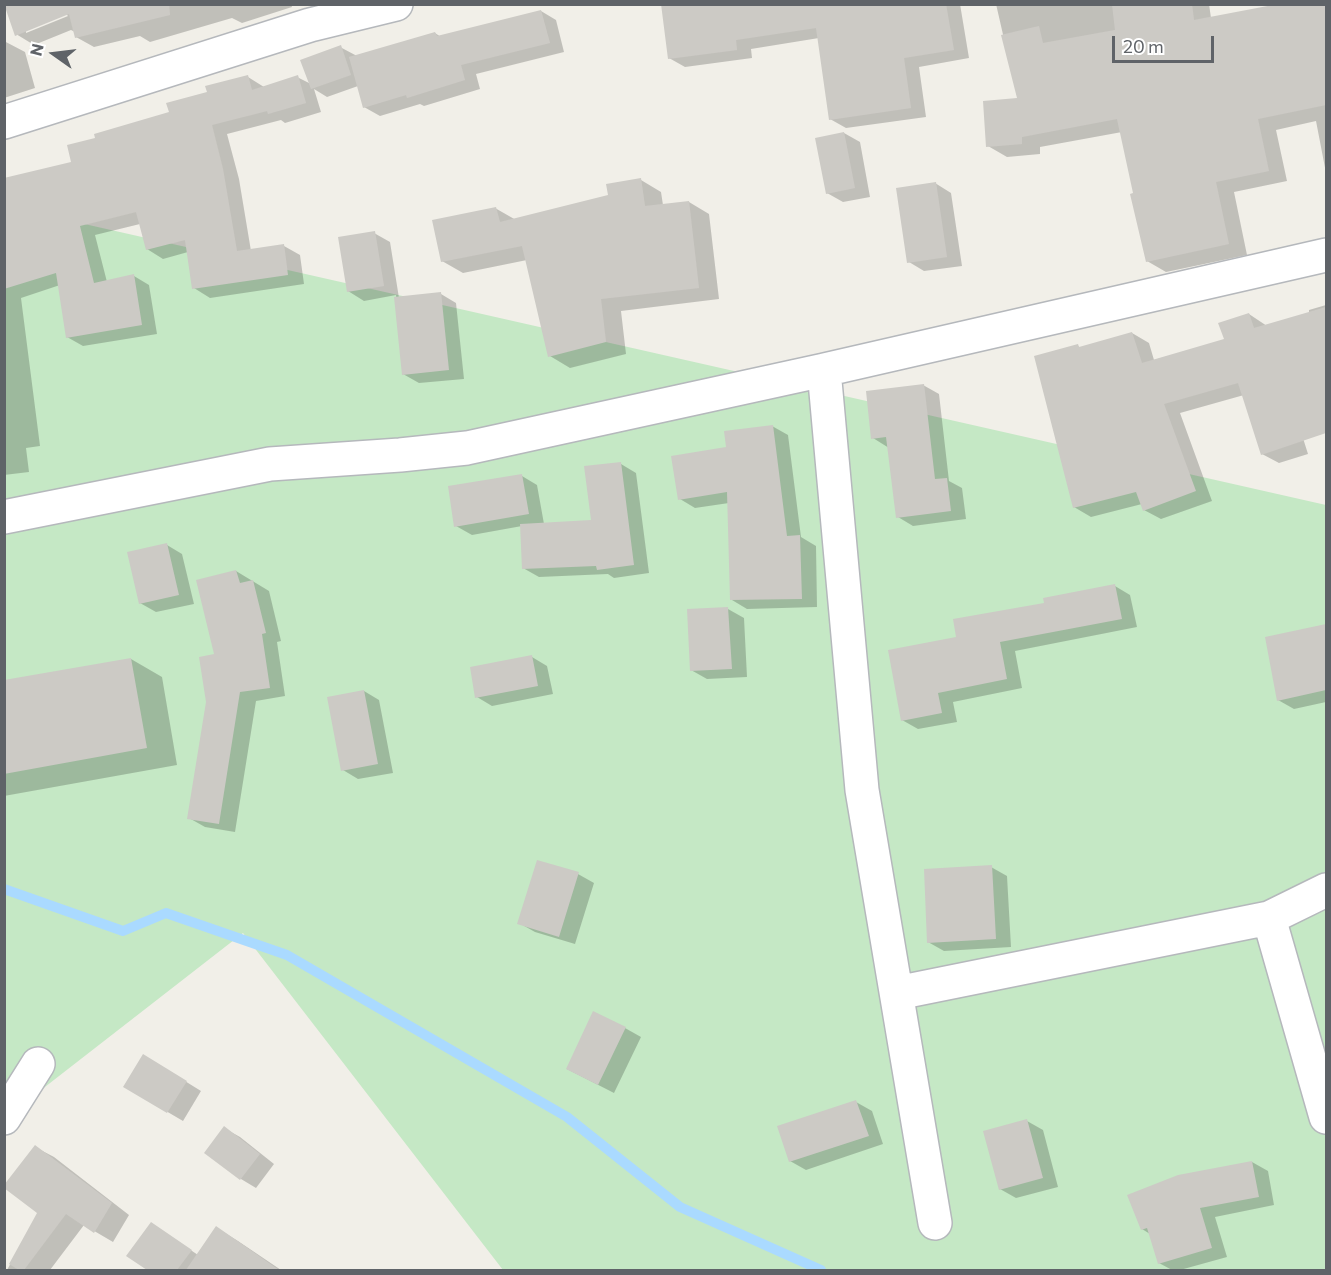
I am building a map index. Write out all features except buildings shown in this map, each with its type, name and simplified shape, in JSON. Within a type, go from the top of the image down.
[{"type":"street","points":[[4,122],[310,25],[396,4]]},
{"type":"street","points":[[4,517],[270,464],[467,448],[824,370],[1326,255]]},
{"type":"street","points":[[824,370],[862,790],[935,1223]]},
{"type":"street","points":[[897,993],[1269,918],[1326,890]]},
{"type":"street","points":[[1269,918],[1326,1117]]},
{"type":"street","points":[[4,1118],[38,1064]]},
{"type":"green space","points":[[5,206],[1326,505],[1326,1270],[503,1270],[243,933],[5,1118]]},
{"type":"waterway","points":[[4,889],[123,931],[166,913],[287,955],[567,1117],[680,1207],[821,1270]]}]
